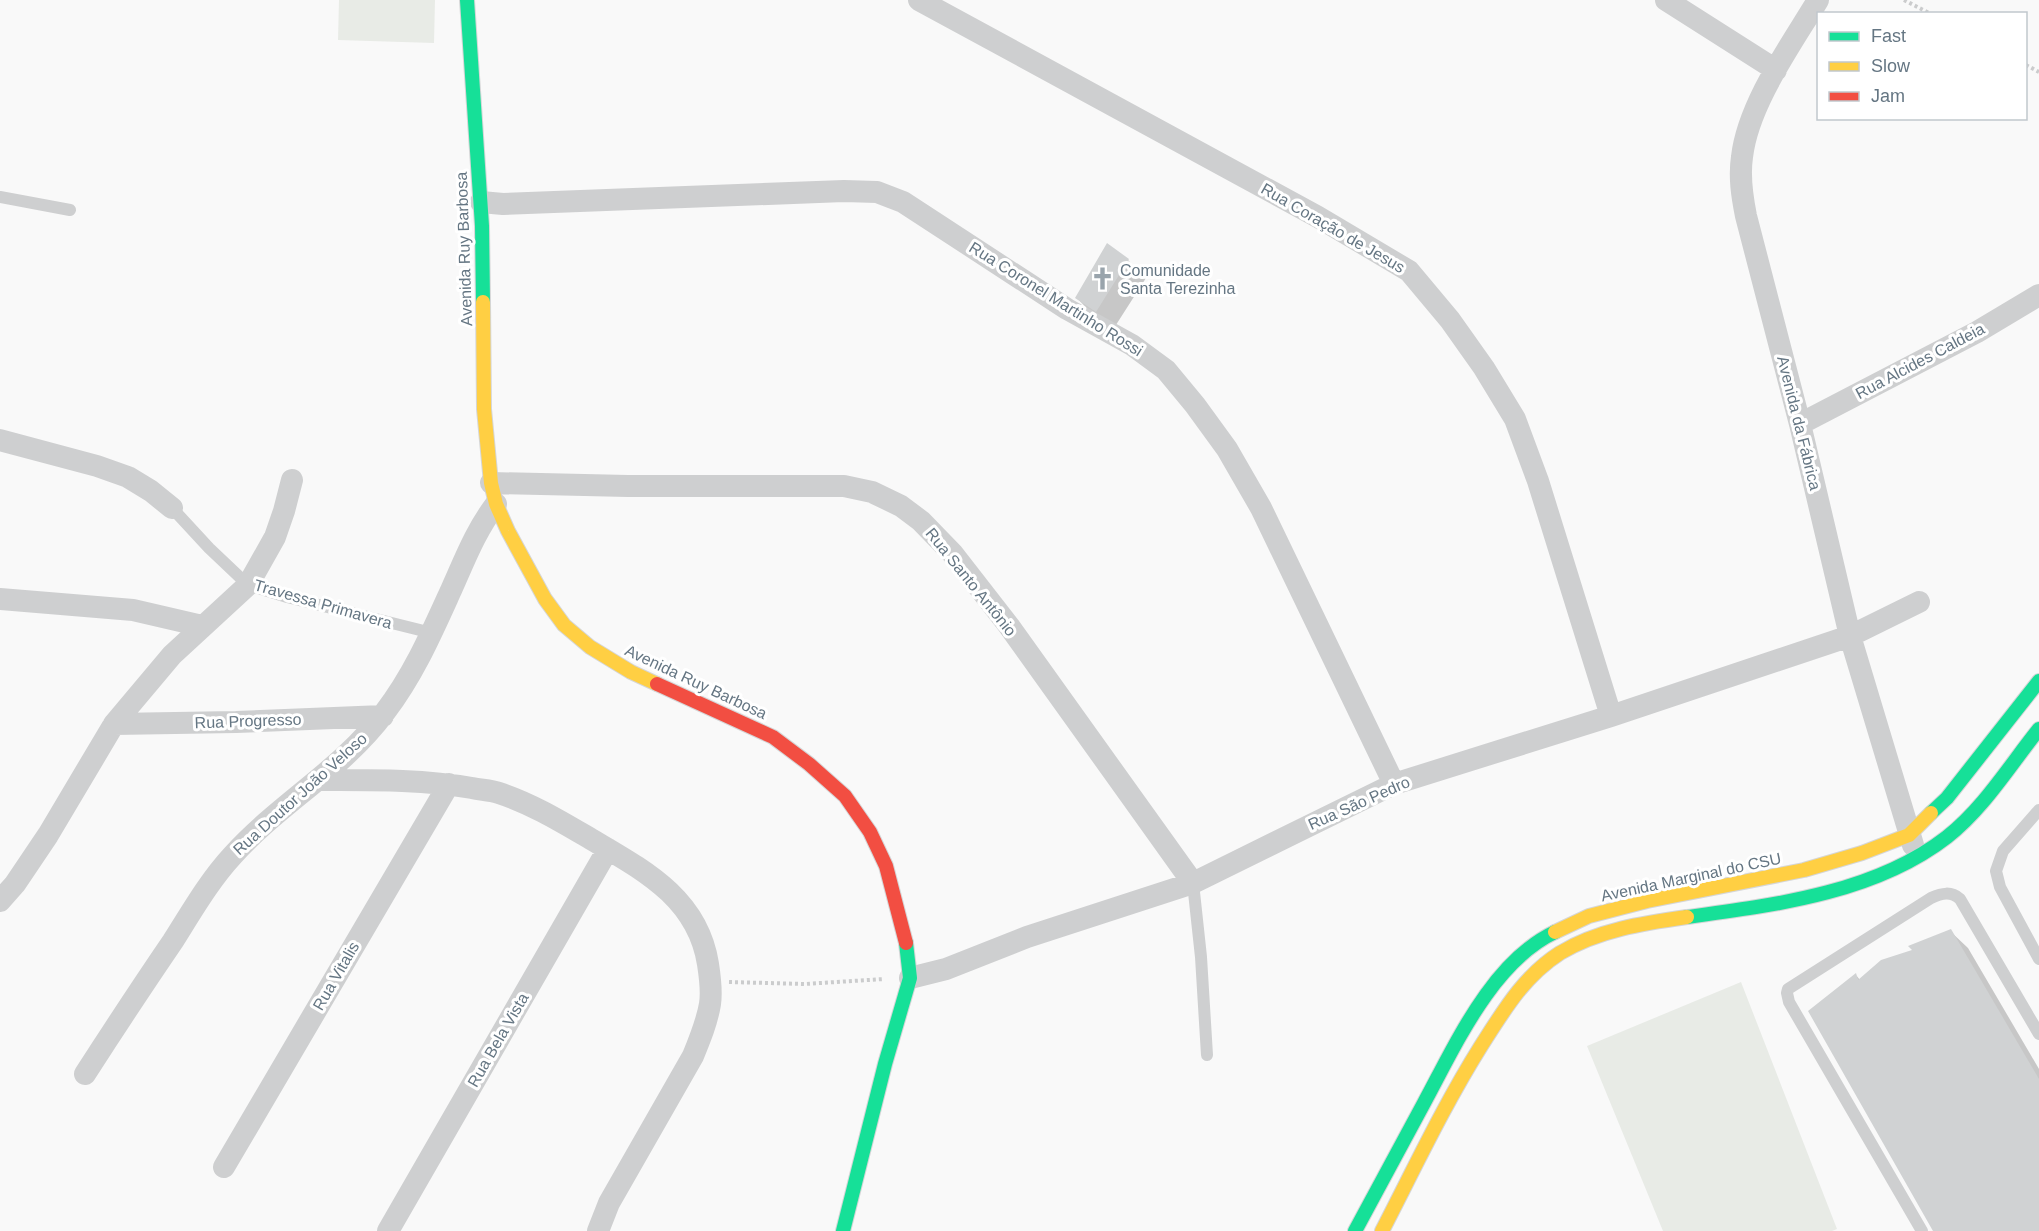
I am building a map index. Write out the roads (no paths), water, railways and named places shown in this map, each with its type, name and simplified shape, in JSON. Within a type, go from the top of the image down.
[{"type":"main road","name":"Avenida Ruy Barbosa","points":[[467,0],[481,202],[484,409],[494,494],[545,599],[564,625],[590,647],[631,672],[773,737],[809,764],[845,796],[870,832],[886,866],[906,941],[910,978],[885,1064],[843,1231]]},
{"type":"main road","points":[[1382,1231],[1461,1077],[1512,997],[1542,965],[1578,943],[1631,926],[1734,911],[1804,896],[1874,876],[1913,846],[1947,798],[2039,681]]},
{"type":"main road","points":[[1913,846],[1948,836],[1971,814],[2039,729]]},
{"type":"main road","name":"Avenida Marginal do CSU","points":[[1355,1231],[1466,1026],[1494,986],[1522,953],[1541,939],[1589,916],[1647,900],[1804,870],[1862,853],[1913,846]]},
{"type":"street","name":"Rua Coração de Jesus","points":[[919,0],[1318,217],[1408,271],[1464,339],[1515,419],[1538,482],[1611,716]]},
{"type":"street","points":[[1666,0],[1776,70]]},
{"type":"street","name":"Avenida da Fábrica","points":[[1818,0],[1776,70],[1747,132],[1742,157],[1741,186],[1746,216],[1800,424],[1850,636],[1913,846]]},
{"type":"street","name":"Rua Coronel Martinho Rossi","points":[[481,202],[503,204],[844,191],[877,192],[903,202],[1067,309],[1132,345],[1166,370],[1227,449],[1261,507],[1394,784]]},
{"type":"street","name":"Rua Alcides Caldeia","points":[[1800,424],[1977,332],[2039,295]]},
{"type":"street","points":[[0,440],[97,466],[128,477],[151,491],[172,508]]},
{"type":"street","points":[[0,902],[48,835],[114,724],[159,669],[248,585],[275,537],[292,480]]},
{"type":"street","name":"Rua Santo Antônio","points":[[494,494],[672,486],[844,486],[872,492],[901,506],[921,521],[953,554],[1009,626],[1193,883]]},
{"type":"street","name":"Rua Doutor João Veloso","points":[[85,1074],[202,894],[232,855],[282,808],[342,761],[383,716],[405,686],[432,633],[494,494]]},
{"type":"street","points":[[0,599],[133,610],[202,626]]},
{"type":"street","name":"Rua São Pedro","points":[[910,978],[946,969],[1027,938],[1193,883],[1394,784],[1611,716],[1850,636],[1919,602]]},
{"type":"street","name":"Rua Progresso","points":[[114,724],[383,716]]},
{"type":"street","points":[[318,780],[449,784],[498,793],[559,820],[639,868],[662,884],[678,900],[692,921],[705,947],[711,982],[710,1004],[703,1031],[693,1056],[609,1203],[598,1231]]},
{"type":"street","name":"Rua Vitalis","points":[[224,1167],[449,784]]},
{"type":"street","name":"Rua Bela Vista","points":[[388,1231],[608,849]]},
{"type":"lane","points":[[0,197],[69,210]]},
{"type":"lane","name":"Travessa Primavera","points":[[172,508],[248,585],[432,633]]},
{"type":"lane","points":[[2039,810],[2003,851],[1996,871],[2000,887],[2039,959]]},
{"type":"lane","points":[[1193,883],[1201,957],[1206,1055]]},
{"type":"lane","points":[[1922,1231],[1789,1002],[1788,988],[1931,898],[1947,893],[1960,899],[2039,1035]]},
{"type":"place","name":"Comunidade Santa Terezinha","points":[[1102,279]]}]
